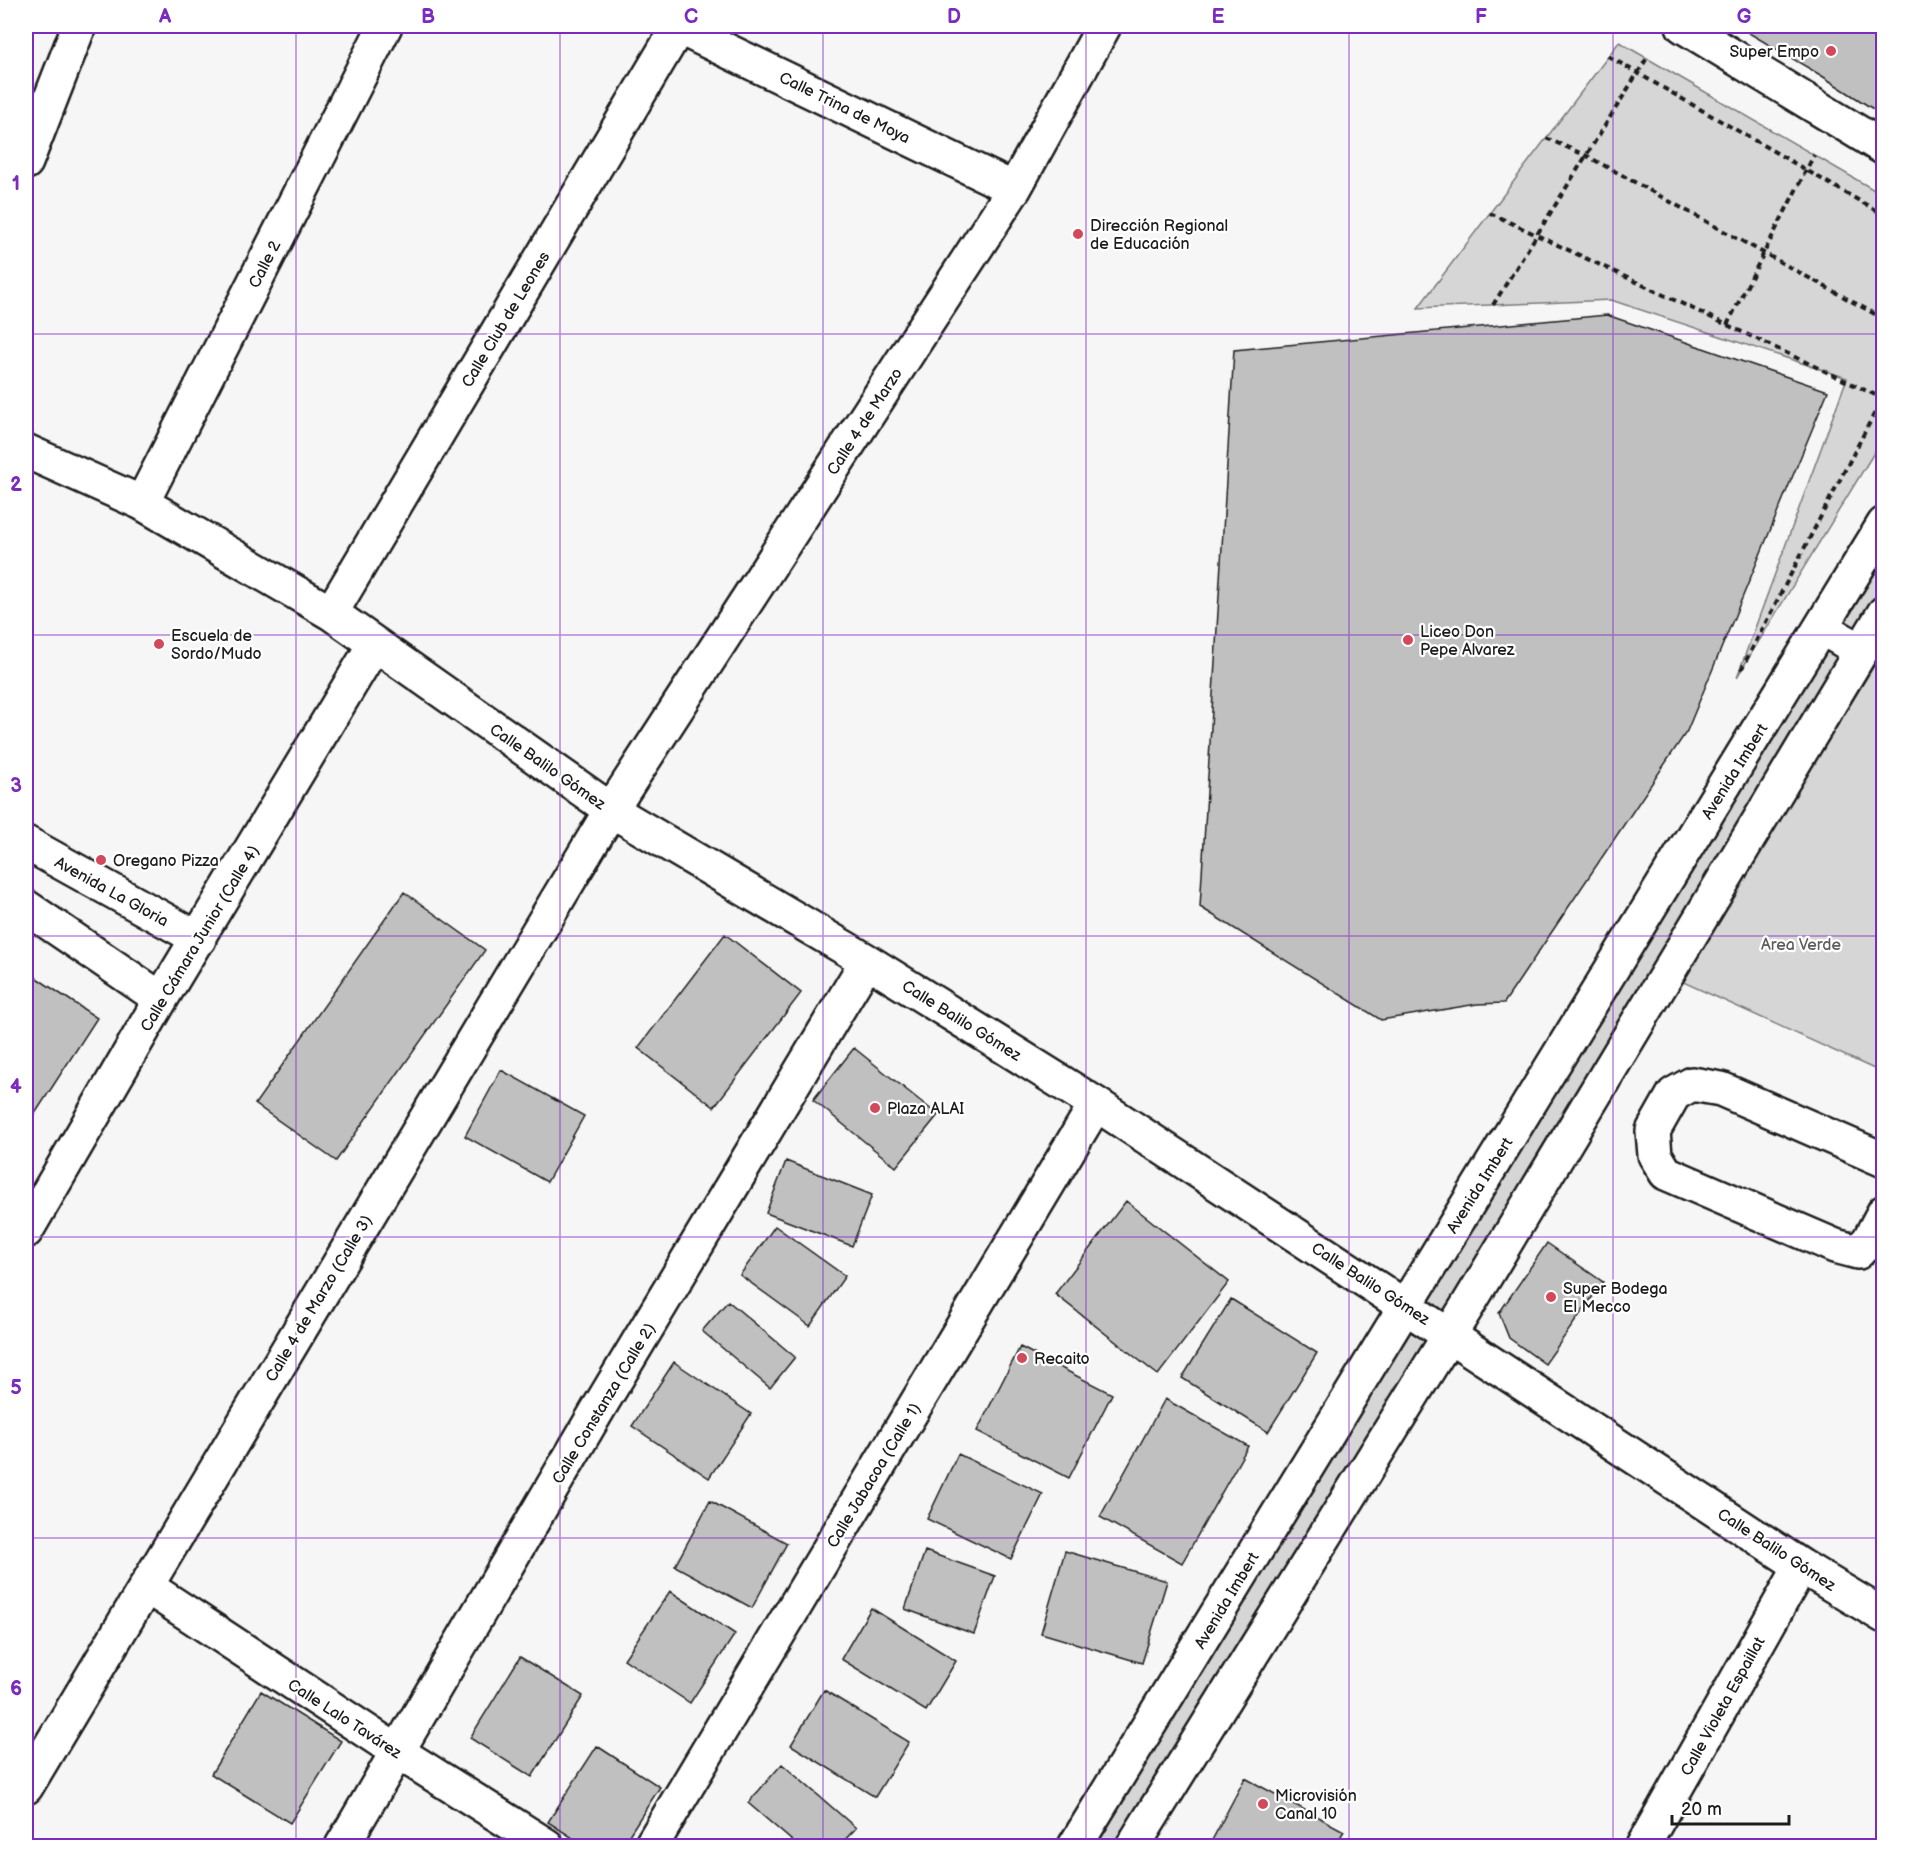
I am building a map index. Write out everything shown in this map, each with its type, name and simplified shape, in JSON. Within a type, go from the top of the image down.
[{"type":"street","points":[[26,162],[79,26]]},
{"type":"street","name":"Calle 2","points":[[142,503],[385,26]]},
{"type":"street","name":"Calle Trina de Moya","points":[[677,26],[1014,189]]},
{"type":"street","name":"Calle Club de Leones","points":[[331,613],[677,26]]},
{"type":"street","name":"Calle 4 de Marzo","points":[[611,810],[1014,189],[1104,26]]},
{"type":"street","points":[[1683,26],[1884,148]]},
{"type":"street","name":"Calle Balilo Gómez","points":[[26,451],[142,503],[331,613],[611,810],[867,961],[1096,1104],[1801,1566],[1884,1616]]},
{"type":"street","name":"Avenida Imbert","points":[[1075,1846],[1884,524]]},
{"type":"street","points":[[1133,1846],[1450,1335],[1884,613]]},
{"type":"street","points":[[1822,628],[1861,651]]},
{"type":"street","name":"Calle Cámara Junior (Calle 4)","points":[[26,1231],[161,999],[374,645]]},
{"type":"street","name":"Calle 4 de Marzo (Calle 3)","points":[[26,1787],[611,810]]},
{"type":"street","name":"Avenida La Gloria","points":[[26,843],[199,939]]},
{"type":"street","points":[[26,907],[161,999]]},
{"type":"street","name":"Calle Constanza (Calle 2)","points":[[342,1846],[600,1406],[867,961]]},
{"type":"street","points":[[1884,1160],[1721,1089],[1692,1084],[1674,1094],[1653,1131],[1655,1155],[1666,1173],[1834,1246],[1858,1252],[1869,1240],[1884,1212]]},
{"type":"street","name":"Calle Jabacoa (Calle 1)","points":[[651,1846],[1096,1104]]},
{"type":"street","name":"Calle Violeta Espaillat","points":[[1643,1846],[1801,1566]]},
{"type":"street","name":"Calle Lalo Tavárez","points":[[146,1586],[398,1752],[547,1846]]},
{"type":"path","points":[[1608,56],[1884,215]]},
{"type":"path","points":[[1493,305],[1647,58]]},
{"type":"path","points":[[1546,138],[1587,156],[1884,319]]},
{"type":"path","points":[[1727,325],[1814,155]]},
{"type":"path","points":[[1490,213],[1883,398],[1741,670]]},
{"type":"green space","points":[[1619,42],[1883,195],[1883,438],[1737,677],[1847,378],[1611,300],[1418,308]]},
{"type":"green space","points":[[1883,548],[1883,590],[1857,633],[1839,623]]},
{"type":"green space","points":[[1820,641],[1848,656],[1448,1314],[1425,1296]]},
{"type":"green space","name":"Area Verde","points":[[1883,651],[1883,1073],[1681,981]]},
{"type":"green space","points":[[1401,1327],[1428,1342],[1119,1846],[1084,1846]]},
{"type":"building","name":"Super Empo","points":[[1737,26],[1884,26],[1884,116],[1822,76]]},
{"type":"building","points":[[1607,315],[1828,391],[1687,731],[1504,1003],[1477,1004],[1381,1020],[1200,907],[1234,350]]},
{"type":"building","points":[[404,892],[485,950],[336,1161],[255,1104]]},
{"type":"building","points":[[725,934],[801,993],[714,1107],[638,1048]]},
{"type":"building","points":[[26,971],[97,1018],[27,1126],[26,1124]]},
{"type":"building","name":"Plaza ALAI","points":[[854,1048],[938,1115],[896,1167],[813,1100]]},
{"type":"building","points":[[501,1070],[584,1116],[547,1182],[465,1136]]},
{"type":"building","points":[[786,1161],[872,1195],[852,1246],[766,1213]]},
{"type":"building","points":[[1126,1201],[1229,1282],[1158,1375],[1055,1294]]},
{"type":"building","points":[[775,1226],[845,1276],[810,1326],[740,1275]]},
{"type":"building","name":"Super Bodega El Mecco","points":[[1547,1243],[1603,1282],[1545,1364],[1509,1338],[1499,1313]]},
{"type":"building","points":[[1231,1299],[1317,1353],[1268,1432],[1182,1378]]},
{"type":"building","points":[[728,1301],[795,1357],[770,1388],[702,1331]]},
{"type":"building","points":[[1020,1347],[1112,1394],[1069,1478],[977,1431]]},
{"type":"building","points":[[674,1362],[751,1414],[709,1478],[632,1426]]},
{"type":"building","points":[[1165,1399],[1248,1446],[1182,1563],[1100,1517]]},
{"type":"building","points":[[958,1454],[1043,1494],[1011,1559],[927,1519]]},
{"type":"building","points":[[710,1501],[787,1543],[752,1608],[675,1566]]},
{"type":"building","points":[[925,1551],[995,1576],[974,1634],[905,1609]]},
{"type":"building","points":[[1065,1551],[1167,1581],[1142,1663],[1041,1633]]},
{"type":"building","points":[[670,1591],[735,1634],[690,1703],[624,1659]]},
{"type":"building","points":[[871,1608],[956,1661],[926,1711],[841,1659]]},
{"type":"building","points":[[520,1657],[583,1696],[532,1777],[470,1738]]},
{"type":"building","points":[[824,1690],[909,1742],[875,1797],[791,1745]]},
{"type":"building","points":[[261,1691],[341,1741],[290,1823],[211,1774]]},
{"type":"building","points":[[597,1746],[660,1787],[622,1846],[585,1846],[548,1822]]},
{"type":"building","points":[[782,1764],[856,1828],[839,1846],[798,1846],[748,1803]]},
{"type":"building","name":"Microvisión Canal 10","points":[[1245,1778],[1344,1831],[1335,1846],[1209,1846]]},
{"type":"building","points":[[475,1841],[484,1846],[471,1846]]},
{"type":"place","name":"Super Empo","points":[[1831,51]]},
{"type":"place","name":"Dirección Regional de Educación","points":[[1078,234]]},
{"type":"place","name":"Liceo Don Pepe Alvarez","points":[[1408,640]]},
{"type":"place","name":"Escuela de Sordo/Mudo","points":[[159,644]]},
{"type":"place","name":"Oregano Pizza","points":[[101,860]]},
{"type":"place","name":"Plaza ALAI","points":[[875,1108]]},
{"type":"place","name":"Super Bodega El Mecco","points":[[1551,1297]]},
{"type":"place","name":"Recaito","points":[[1022,1358]]},
{"type":"place","name":"Microvisión Canal 10","points":[[1263,1804]]}]
